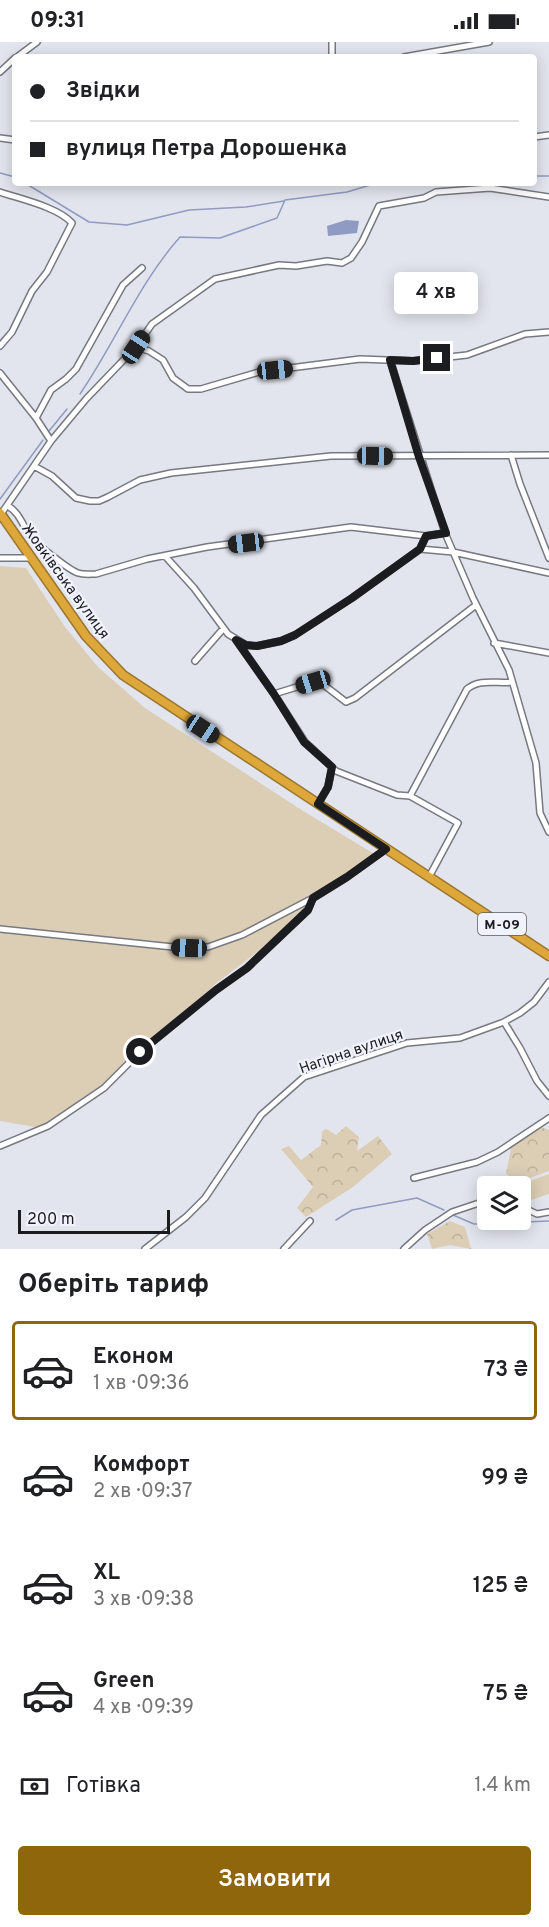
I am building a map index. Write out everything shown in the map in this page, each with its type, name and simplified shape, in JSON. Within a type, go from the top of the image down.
[{"type":"highway","name":"Жовківська вулиця","points":[[0,514],[86,636],[123,675],[429,877]]},
{"type":"highway","name":"М-09","points":[[429,877],[549,956]]},
{"type":"street","points":[[21,54],[37,42]]},
{"type":"street","points":[[421,54],[489,42]]},
{"type":"street","points":[[0,72],[12,62]]},
{"type":"street","points":[[0,514],[8,506],[51,441],[87,398],[136,347],[152,324],[215,279],[279,265],[296,266],[327,261],[342,263],[351,258],[358,249],[379,206],[424,198],[436,192],[490,188],[549,197]]},
{"type":"street","points":[[0,192],[64,216],[72,223],[47,272],[32,291],[12,332],[0,346]]},
{"type":"street","points":[[36,418],[51,390],[76,369],[123,285],[142,268]]},
{"type":"street","points":[[136,347],[149,351],[163,360],[173,378],[188,389],[211,387],[259,372],[360,359],[413,361],[467,355],[525,334],[549,332]]},
{"type":"street","points":[[390,360],[419,457],[453,552],[494,643],[509,670],[536,763],[537,799],[540,813],[549,832]]},
{"type":"street","points":[[0,373],[51,441]]},
{"type":"street","points":[[511,455],[549,558]]},
{"type":"street","points":[[34,466],[52,476],[76,498],[99,501],[141,480],[171,473],[331,456],[549,455]]},
{"type":"street","points":[[8,506],[17,512],[34,540],[79,573],[96,574],[147,559],[207,547],[351,527],[426,536],[446,533]]},
{"type":"street","points":[[165,556],[194,588],[223,629],[246,645],[257,646],[281,641],[295,635],[344,604],[420,549],[426,536]]},
{"type":"street","points":[[420,549],[453,552],[549,573]]},
{"type":"street","points":[[0,558],[30,558]]},
{"type":"street","points":[[274,694],[318,682],[346,702],[355,698],[476,605]]},
{"type":"street","points":[[195,661],[223,629]]},
{"type":"street","points":[[236,640],[304,742],[336,771],[397,795],[410,796],[458,823],[429,877]]},
{"type":"street","points":[[494,643],[549,653]]},
{"type":"street","points":[[410,796],[467,688],[473,683],[512,682]]},
{"type":"street","points":[[318,804],[328,787],[332,767]]},
{"type":"street","points":[[0,928],[173,947],[208,947],[242,935],[313,898],[386,849]]},
{"type":"street","points":[[0,1146],[48,1126],[104,1088],[140,1052],[216,990],[247,968],[308,910],[313,898]]},
{"type":"street","name":"Нагірна вулиця","points":[[145,1249],[186,1217],[205,1198],[261,1115],[304,1077],[407,1043],[460,1038],[504,1022],[534,1002],[549,982]]},
{"type":"street","points":[[504,1022],[537,1081],[549,1096]]},
{"type":"street","points":[[414,1178],[477,1162],[498,1152],[549,1118]]},
{"type":"street","points":[[404,1249],[425,1230],[452,1212],[477,1204]]},
{"type":"street","points":[[531,1211],[537,1214],[549,1212]]},
{"type":"street","points":[[284,1249],[310,1221]]},
{"type":"green space","points":[[0,566],[26,568],[65,627],[98,667],[145,708],[300,809],[376,855],[310,896],[301,913],[260,950],[214,985],[195,1007],[138,1048],[102,1086],[41,1128],[0,1121]]},
{"type":"green space","points":[[346,1126],[359,1137],[357,1151],[378,1136],[392,1154],[353,1187],[306,1217],[297,1208],[313,1187],[281,1149],[289,1146],[301,1160],[321,1145],[322,1131],[327,1129],[336,1135]]},
{"type":"green space","points":[[541,1127],[549,1130],[549,1171],[531,1178],[509,1176],[506,1174],[511,1148]]},
{"type":"green space","points":[[549,1174],[549,1194],[531,1200],[531,1181]]},
{"type":"green space","points":[[450,1221],[465,1227],[471,1249],[450,1245],[432,1249],[427,1234]]},
{"type":"water","points":[[346,220],[359,221],[357,233],[328,236],[327,226]]},
{"type":"waterway","points":[[0,173],[12,176]]},
{"type":"waterway","points":[[537,176],[549,176]]},
{"type":"waterway","points":[[30,186],[89,222],[127,225],[189,210],[246,207],[284,201]]},
{"type":"waterway","points":[[80,394],[152,274],[180,237],[220,238],[277,218],[285,200],[347,192],[367,186]]},
{"type":"waterway","points":[[49,431],[67,409]]},
{"type":"waterway","points":[[0,499],[43,440]]},
{"type":"waterway","points":[[336,1220],[352,1210],[417,1198],[444,1210]]},
{"type":"waterway","points":[[453,1215],[474,1224],[549,1221]]},
{"type":"route","points":[[140,1052],[216,990],[247,968],[308,910],[313,898],[386,849],[318,804],[328,787],[332,767],[304,742],[236,640],[246,645],[257,646],[281,641],[295,635],[321,620],[420,549],[426,536],[446,533],[419,457],[390,360],[413,361],[437,358]]}]
